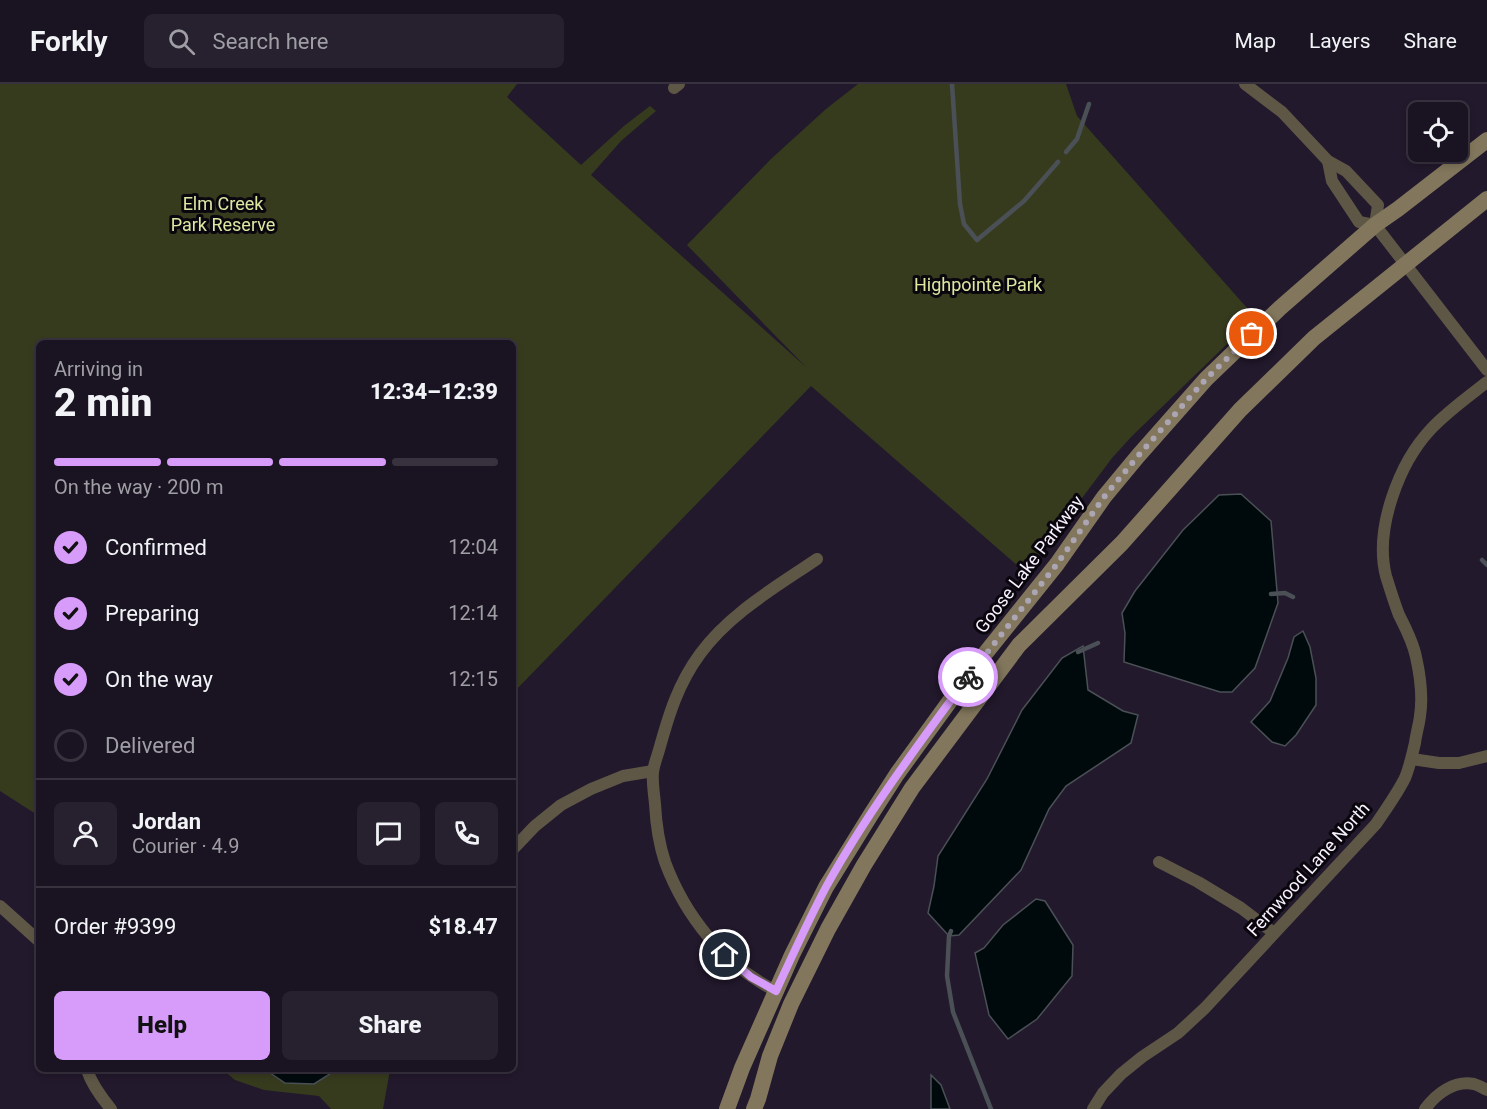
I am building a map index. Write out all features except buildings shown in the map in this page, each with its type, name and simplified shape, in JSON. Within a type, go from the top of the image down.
[{"type":"street","points":[[1245,84],[1282,112],[1328,161],[1346,171],[1378,205],[1375,225]]},
{"type":"street","name":"Goose Lake Parkway","points":[[727,1109],[742,1068],[776,991],[826,887],[897,774],[976,665],[1057,564],[1104,497],[1206,379],[1280,308],[1375,225],[1487,140]]},
{"type":"street","points":[[1328,161],[1332,181],[1359,222],[1375,225],[1487,370]]},
{"type":"street","points":[[754,1109],[770,1056],[791,1004],[828,929],[864,865],[912,788],[1018,645],[1122,543],[1240,410],[1314,338],[1487,199]]},
{"type":"street","name":"Fernwood Lane North","points":[[1093,1109],[1103,1092],[1120,1074],[1192,1021],[1376,824],[1405,778],[1412,759],[1420,714],[1420,683],[1416,654],[1395,605],[1385,573],[1383,546],[1387,518],[1395,487],[1407,461],[1430,429],[1487,382]]},
{"type":"street","points":[[776,991],[751,977],[725,955],[700,927],[680,895],[665,860],[656,822],[653,771],[668,717],[681,683],[701,653],[726,625],[755,601],[817,559]]},
{"type":"street","points":[[1412,759],[1459,763],[1487,756]]},
{"type":"street","points":[[516,846],[535,826],[561,805],[623,776],[653,771]]},
{"type":"street","points":[[1159,862],[1241,908],[1274,933]]},
{"type":"street","points":[[0,906],[36,938]]},
{"type":"street","points":[[88,1072],[102,1099],[111,1109]]},
{"type":"street","points":[[1425,1109],[1444,1090],[1457,1084],[1473,1084],[1487,1090]]},
{"type":"green space","name":"Elm Creek Park Reserve","points":[[0,84],[517,84],[507,97],[581,165],[650,106],[656,111],[621,141],[591,175],[807,368],[687,245],[771,159],[826,109],[858,84],[1066,84],[1077,116],[1255,317],[1112,458],[1026,573],[811,386],[516,690],[516,340],[36,340],[36,814],[0,791]]},
{"type":"green space","points":[[225,1072],[390,1072],[383,1109],[331,1109],[319,1096],[264,1090],[235,1080]]},
{"type":"shaded area","points":[[1241,494],[1271,521],[1278,603],[1255,668],[1232,692],[1220,692],[1124,662],[1125,633],[1122,613],[1135,591],[1183,530],[1219,495]]},
{"type":"shaded area","points":[[1303,631],[1310,647],[1316,678],[1316,705],[1296,735],[1285,746],[1272,742],[1251,722],[1270,701],[1294,637]]},
{"type":"shaded area","points":[[1083,646],[1088,690],[1123,711],[1138,715],[1131,743],[1066,786],[1049,809],[1021,870],[959,935],[949,936],[928,913],[938,856],[987,779],[1022,710],[1062,658]]},
{"type":"shaded area","points":[[1036,899],[1045,901],[1073,945],[1072,976],[1037,1019],[1008,1039],[989,1015],[975,953],[984,948],[1003,925]]},
{"type":"shaded area","points":[[269,1072],[333,1072],[314,1084],[285,1083]]},
{"type":"shaded area","points":[[931,1075],[941,1085],[950,1109],[931,1109]]},
{"type":"waterway","points":[[952,84],[960,204],[964,224],[977,240],[1024,201],[1058,162]]},
{"type":"waterway","points":[[1066,152],[1077,139],[1089,104]]},
{"type":"waterway","points":[[1482,560],[1487,565]]},
{"type":"waterway","points":[[1271,594],[1285,593],[1293,597]]},
{"type":"waterway","points":[[1078,652],[1098,643]]},
{"type":"waterway","points":[[951,931],[947,976],[953,1012],[991,1109]]},
{"type":"way so far","points":[[968,677],[1057,564],[1104,497],[1206,379],[1252,334]]},
{"type":"route","points":[[725,955],[751,977],[776,991],[826,887],[897,774],[968,677]]},
{"type":"park label","name":"Highpointe Park","points":[[978,284]]}]
